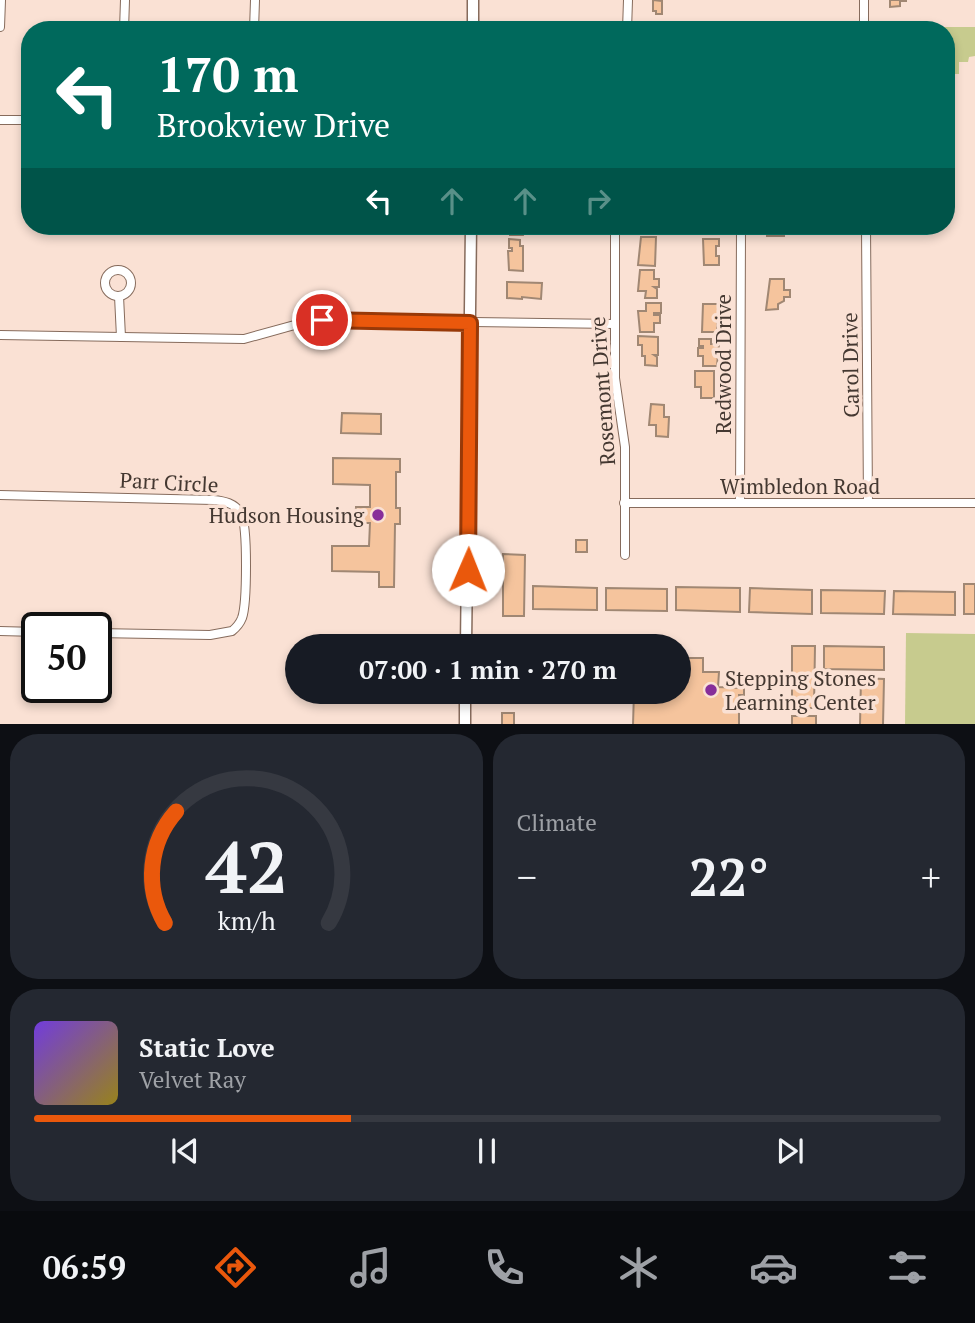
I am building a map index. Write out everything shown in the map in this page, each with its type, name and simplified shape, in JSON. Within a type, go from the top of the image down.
[{"type":"main road","points":[[473,0],[473,21]]},
{"type":"main road","points":[[466,634],[471,235]]},
{"type":"main road","points":[[465,704],[465,724]]},
{"type":"street","points":[[0,27],[1,0]]},
{"type":"street","points":[[124,21],[125,0]]},
{"type":"street","points":[[255,21],[256,0]]},
{"type":"street","points":[[627,21],[628,0]]},
{"type":"street","points":[[864,0],[864,21]]},
{"type":"street","points":[[0,120],[21,120]]},
{"type":"street","name":"Rosemont Drive","points":[[615,235],[615,378],[625,447],[625,555]]},
{"type":"street","name":"Redwood Drive","points":[[740,503],[741,235]]},
{"type":"street","name":"Carol Drive","points":[[866,235],[869,503]]},
{"type":"street","points":[[119,296],[121,337]]},
{"type":"street","points":[[0,335],[244,339],[309,321],[322,320],[614,324]]},
{"type":"street","name":"Parr Circle","points":[[0,495],[213,500],[230,503],[241,514],[245,530],[245,603],[242,619],[232,631],[210,635],[112,633]]},
{"type":"street","name":"Wimbledon Road","points":[[624,503],[975,503]]},
{"type":"street","points":[[0,631],[21,632]]},
{"type":"green space","points":[[955,27],[975,27],[975,56],[969,57],[968,62],[959,62],[959,74],[955,74]]},
{"type":"green space","points":[[906,633],[975,634],[975,724],[905,724]]},
{"type":"building","points":[[653,0],[662,1],[662,14],[653,11]]},
{"type":"building","points":[[890,0],[906,1],[900,1],[900,6],[890,7]]},
{"type":"building","points":[[641,237],[656,237],[655,266],[638,265]]},
{"type":"building","points":[[509,239],[520,240],[520,246],[523,246],[523,271],[509,270],[508,251],[512,251],[512,248],[509,248]]},
{"type":"building","points":[[703,239],[719,239],[716,256],[719,256],[719,265],[704,265]]},
{"type":"building","points":[[640,270],[654,270],[654,279],[659,279],[659,287],[654,287],[657,289],[657,298],[645,298],[646,291],[638,291]]},
{"type":"building","points":[[770,279],[784,279],[784,290],[790,290],[790,297],[784,297],[784,301],[778,304],[778,309],[766,310]]},
{"type":"building","points":[[507,282],[542,283],[541,299],[507,298]]},
{"type":"building","points":[[646,303],[661,303],[661,313],[654,313],[660,315],[660,323],[654,323],[654,332],[640,332],[638,311],[646,311]]},
{"type":"building","points":[[703,304],[719,304],[717,332],[702,332]]},
{"type":"building","points":[[638,336],[658,337],[658,355],[654,355],[657,357],[657,366],[645,365],[642,345],[638,345]]},
{"type":"building","points":[[699,339],[711,339],[711,344],[719,344],[717,366],[703,366],[703,356],[698,356],[698,348],[703,348],[699,346]]},
{"type":"building","points":[[695,371],[714,371],[714,398],[701,398],[701,387],[695,387]]},
{"type":"building","points":[[651,404],[664,405],[664,417],[669,417],[668,437],[656,436],[656,425],[649,425]]},
{"type":"building","points":[[342,413],[381,414],[381,434],[341,433]]},
{"type":"building","name":"Hudson Housing","points":[[333,458],[400,459],[400,472],[396,472],[396,508],[400,508],[400,524],[395,524],[394,587],[379,587],[379,572],[332,571],[332,546],[369,546],[370,523],[355,523],[356,507],[370,507],[370,485],[333,484]]},
{"type":"building","points":[[576,540],[587,540],[587,552],[576,552]]},
{"type":"building","points":[[503,554],[525,555],[524,616],[503,616]]},
{"type":"building","points":[[964,584],[975,584],[975,614],[964,614]]},
{"type":"building","points":[[533,586],[597,588],[597,610],[533,609]]},
{"type":"building","points":[[676,587],[740,588],[740,612],[676,610]]},
{"type":"building","points":[[606,588],[667,589],[667,611],[606,610]]},
{"type":"building","points":[[750,588],[812,590],[812,614],[749,612]]},
{"type":"building","points":[[821,590],[885,591],[884,614],[821,613]]},
{"type":"building","points":[[894,591],[955,592],[955,615],[893,614]]},
{"type":"building","points":[[792,646],[815,646],[814,708],[792,708]]},
{"type":"building","points":[[824,646],[884,647],[884,670],[824,669]]},
{"type":"building","name":"Stepping Stones Learning Center","points":[[691,658],[703,658],[703,672],[719,672],[718,687],[744,688],[744,695],[739,695],[739,724],[633,724],[634,704],[691,704]]},
{"type":"building","points":[[861,678],[884,679],[883,724],[860,724]]},
{"type":"building","points":[[502,713],[514,713],[514,724],[502,724]]},
{"type":"building","points":[[792,716],[816,716],[816,724],[792,724]]},
{"type":"place","name":"Hudson Housing","points":[[378,515]]},
{"type":"place","name":"Stepping Stones Learning Center","points":[[711,690]]},
{"type":"route","points":[[322,320],[470,323],[468,570]]}]
